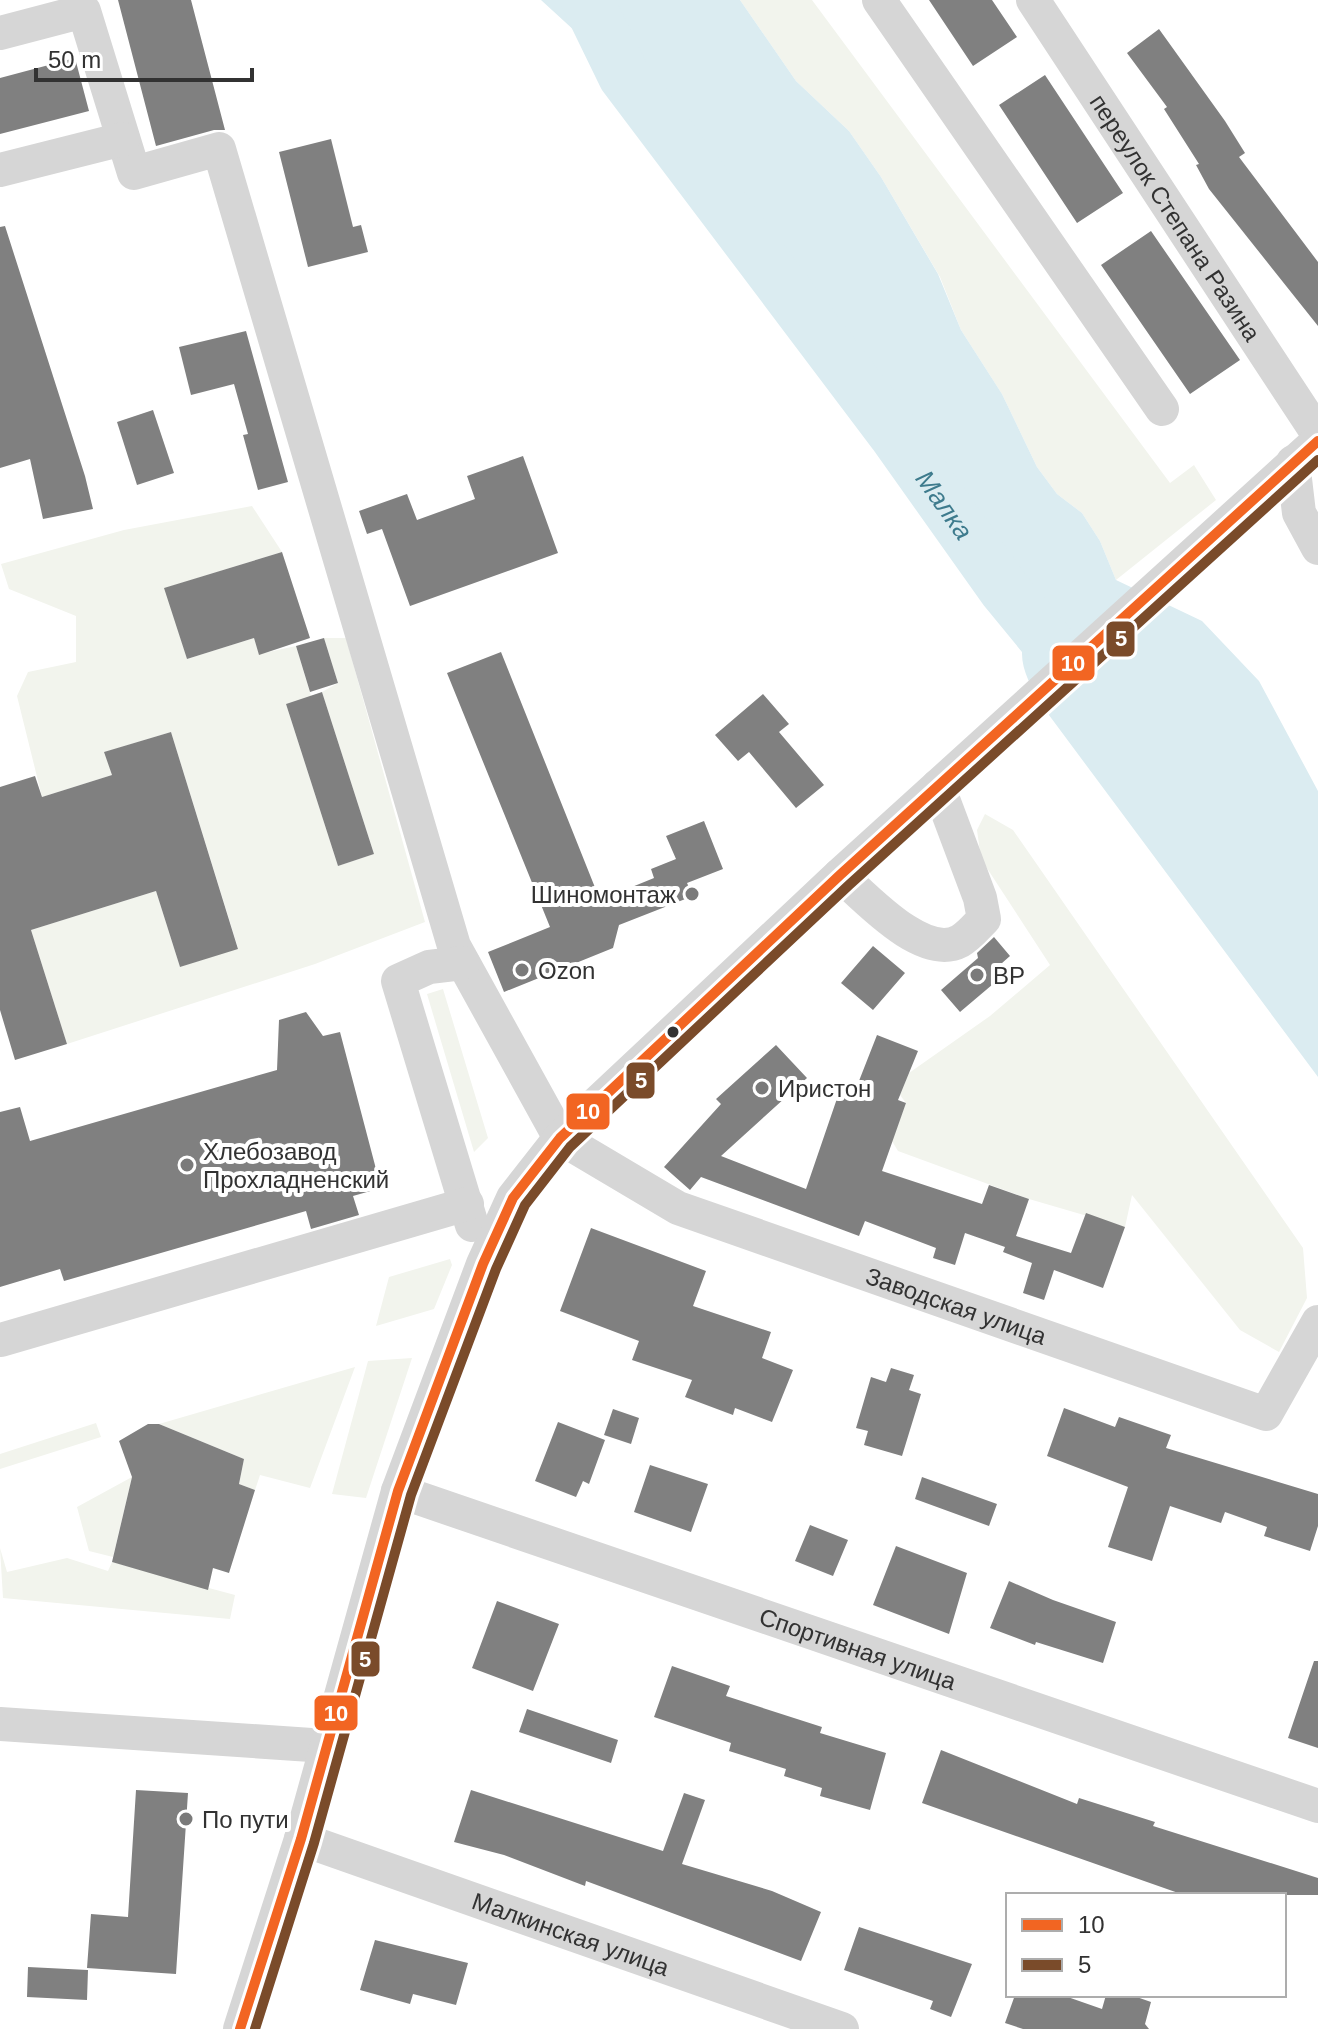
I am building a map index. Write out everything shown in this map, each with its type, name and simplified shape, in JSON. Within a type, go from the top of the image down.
[{"type":"street","points":[[879,0],[1162,409]]},
{"type":"street","name":"переулок Степана Разина","points":[[1033,0],[1318,434]]},
{"type":"street","points":[[0,33],[84,11],[134,173],[219,149],[454,946],[560,1138]]},
{"type":"street","points":[[0,170],[123,139]]},
{"type":"street","points":[[240,2029],[301,1839],[398,1491],[483,1264],[513,1198],[560,1138],[840,875],[1305,451]]},
{"type":"street","points":[[1305,451],[1299,513],[1318,548]]},
{"type":"street","points":[[840,875],[920,941],[942,945],[960,941],[984,919],[980,898],[938,786]]},
{"type":"street","points":[[463,963],[429,967],[398,981],[483,1264]]},
{"type":"street","name":"Заводская улица","points":[[560,1138],[678,1208],[1266,1414],[1318,1322]]},
{"type":"street","points":[[1,1340],[467,1204]]},
{"type":"street","name":"Спортивная улица","points":[[398,1491],[1318,1806]]},
{"type":"street","points":[[0,1724],[326,1746]]},
{"type":"street","name":"Малкинская улица","points":[[301,1839],[842,2029]]},
{"type":"shaded area","points":[[740,0],[812,0],[1170,483],[1194,465],[1216,500],[1116,580],[1100,541],[1082,513],[1057,494],[1037,467],[1002,394],[961,330],[940,277],[881,177],[849,131],[796,81]]},
{"type":"shaded area","points":[[252,506],[282,552],[165,588],[187,659],[254,638],[259,654],[296,646],[311,696],[286,704],[338,866],[374,854],[322,692],[338,683],[324,638],[346,638],[425,922],[315,964],[67,1044],[31,930],[156,891],[180,967],[238,948],[171,732],[105,752],[112,775],[42,797],[17,696],[28,672],[76,662],[76,616],[9,589],[1,564],[124,530]]},
{"type":"shaded area","points":[[985,814],[1013,830],[1303,1248],[1307,1298],[1279,1352],[1240,1330],[1132,1195],[1125,1227],[1029,1199],[898,1151],[892,1141],[906,1103],[900,1095],[909,1073],[990,1016],[1050,965],[981,859],[977,830]]},
{"type":"shaded area","points":[[443,989],[488,1138],[474,1152],[427,994]]},
{"type":"shaded area","points":[[450,1259],[452,1265],[434,1309],[376,1326],[389,1277]]},
{"type":"shaded area","points":[[412,1358],[366,1498],[332,1494],[368,1361]]},
{"type":"shaded area","points":[[355,1367],[310,1488],[260,1475],[255,1490],[239,1484],[244,1459],[159,1424]]},
{"type":"shaded area","points":[[96,1423],[101,1437],[0,1469],[0,1454]]},
{"type":"shaded area","points":[[132,1477],[113,1557],[89,1551],[77,1507]]},
{"type":"shaded area","points":[[0,1548],[7,1572],[67,1558],[108,1571],[112,1562],[235,1595],[230,1619],[3,1598]]},
{"type":"water","points":[[541,0],[740,0],[796,81],[849,131],[881,177],[938,274],[961,330],[1002,394],[1037,467],[1057,494],[1082,513],[1100,541],[1116,580],[1202,621],[1259,681],[1318,791],[1318,1077],[1040,703],[1024,667],[1024,626],[1018,605],[894,434],[624,76]]},
{"type":"building","points":[[118,0],[191,0],[225,130],[214,130],[156,146]]},
{"type":"building","points":[[929,0],[992,0],[1017,37],[973,66]]},
{"type":"building","points":[[1159,29],[1245,153],[1239,157],[1318,262],[1318,326],[1209,189],[1196,165],[1199,164],[1164,109],[1167,107],[1127,53]]},
{"type":"building","points":[[75,58],[89,111],[0,134],[0,78]]},
{"type":"building","points":[[1045,75],[1123,193],[1077,223],[999,105]]},
{"type":"building","points":[[331,139],[353,227],[361,225],[368,252],[308,267],[279,152]]},
{"type":"building","points":[[5,226],[93,509],[43,519],[30,459],[0,468],[0,227]]},
{"type":"building","points":[[1151,231],[1240,360],[1190,394],[1101,265]]},
{"type":"building","points":[[246,331],[288,482],[258,490],[243,435],[248,434],[234,384],[191,395],[179,347]]},
{"type":"building","points":[[153,410],[174,473],[137,485],[117,422]]},
{"type":"building","points":[[523,456],[558,553],[410,606],[382,529],[367,534],[359,511],[407,494],[417,520],[475,499],[467,476]]},
{"type":"building","points":[[282,552],[310,638],[259,655],[254,638],[187,659],[164,588]]},
{"type":"building","points":[[324,638],[338,683],[310,692],[296,646]]},
{"type":"building","points":[[501,652],[600,900],[654,878],[651,869],[676,859],[666,836],[704,821],[723,869],[687,883],[693,896],[619,925],[613,948],[504,992],[488,952],[550,927],[447,673]]},
{"type":"building","points":[[322,692],[374,854],[338,866],[286,704]]},
{"type":"building","points":[[763,694],[789,724],[779,732],[824,785],[796,808],[749,752],[738,761],[715,735]]},
{"type":"building","points":[[171,732],[238,949],[180,967],[156,891],[31,930],[67,1044],[15,1060],[0,1010],[0,787],[35,776],[42,797],[112,775],[104,752]]},
{"type":"building","name":"BP","points":[[994,937],[1010,956],[993,971],[999,979],[960,1012],[941,990],[978,958],[977,953]]},
{"type":"building","points":[[873,946],[905,973],[873,1010],[841,983]]},
{"type":"building","name":"Хлебозавод Прохладненский","points":[[306,1012],[323,1036],[340,1032],[381,1188],[353,1196],[359,1215],[311,1229],[306,1211],[64,1281],[60,1269],[0,1287],[0,1112],[20,1107],[30,1141],[277,1070],[279,1020]]},
{"type":"building","points":[[877,1035],[918,1051],[898,1100],[906,1103],[882,1171],[982,1204],[989,1185],[1029,1199],[1016,1236],[1071,1253],[1086,1213],[1125,1227],[1103,1288],[1054,1270],[1044,1300],[1023,1293],[1032,1263],[1003,1252],[1005,1247],[965,1233],[955,1265],[933,1258],[936,1248],[865,1221],[859,1236],[701,1177],[690,1190],[664,1167],[721,1104],[716,1099],[776,1045],[807,1078],[721,1156],[806,1189],[843,1081],[857,1086]]},
{"type":"building","points":[[591,1228],[706,1271],[693,1306],[771,1332],[762,1358],[793,1370],[772,1422],[735,1408],[733,1415],[685,1397],[692,1380],[632,1360],[639,1341],[560,1311]]},
{"type":"building","points":[[891,1368],[914,1375],[909,1390],[921,1394],[902,1456],[864,1445],[868,1431],[856,1428],[871,1377],[886,1382]]},
{"type":"building","points":[[1064,1408],[1115,1427],[1119,1417],[1171,1435],[1166,1448],[1318,1494],[1318,1526],[1310,1551],[1264,1536],[1267,1527],[1225,1512],[1221,1523],[1170,1506],[1152,1561],[1108,1547],[1128,1487],[1047,1456]]},
{"type":"building","points":[[613,1409],[639,1418],[631,1444],[604,1435]]},
{"type":"building","points":[[558,1422],[605,1440],[589,1484],[583,1481],[576,1497],[535,1481]]},
{"type":"building","points":[[148,1424],[159,1424],[244,1459],[239,1484],[255,1490],[229,1573],[213,1568],[208,1590],[112,1562],[132,1477],[119,1441]]},
{"type":"building","points":[[650,1465],[708,1484],[691,1532],[634,1512]]},
{"type":"building","points":[[922,1477],[997,1504],[989,1526],[915,1499]]},
{"type":"building","points":[[810,1525],[848,1540],[833,1576],[795,1561]]},
{"type":"building","points":[[896,1546],[967,1573],[949,1634],[873,1605]]},
{"type":"building","points":[[1009,1581],[1116,1622],[1103,1663],[1036,1642],[1035,1645],[990,1628]]},
{"type":"building","points":[[497,1601],[559,1624],[533,1691],[472,1668]]},
{"type":"building","points":[[1314,1661],[1318,1661],[1318,1748],[1288,1738]]},
{"type":"building","points":[[672,1666],[730,1686],[726,1696],[822,1727],[820,1733],[886,1753],[870,1810],[820,1796],[822,1788],[784,1776],[786,1769],[729,1751],[731,1743],[654,1717]]},
{"type":"building","points":[[527,1709],[618,1740],[611,1763],[519,1732]]},
{"type":"building","points":[[941,1750],[1077,1804],[1079,1798],[1155,1822],[1153,1826],[1318,1878],[1318,1895],[1178,1893],[922,1803]]},
{"type":"building","points":[[136,1790],[188,1793],[176,1974],[87,1968],[91,1914],[128,1917]]},
{"type":"building","points":[[471,1790],[663,1851],[684,1793],[705,1800],[682,1864],[772,1891],[821,1912],[801,1961],[586,1881],[585,1886],[504,1855],[454,1842]]},
{"type":"building","points":[[859,1927],[972,1964],[951,2017],[930,2009],[933,2001],[844,1970]]},
{"type":"building","points":[[375,1940],[468,1963],[456,2005],[413,1994],[410,2004],[360,1990]]},
{"type":"building","points":[[28,1967],[88,1970],[87,2000],[27,1997]]},
{"type":"building","points":[[1014,1997],[1068,1997],[1102,2009],[1105,1997],[1137,1997],[1151,2002],[1145,2024],[1149,2029],[1023,2029],[1005,2023]]},
{"type":"waterway","name":"Малка","points":[[587,0],[624,76],[894,434],[1004,589],[1063,661]]},
{"type":"transit line","name":"10","points":[[240,2029],[301,1839],[398,1491],[483,1264],[513,1198],[560,1138],[840,875],[1318,441]]},
{"type":"transit line","name":"5","points":[[255,2029],[314,1843],[411,1495],[496,1269],[525,1205],[570,1147],[849,885],[1318,460]]},
{"type":"place","name":"Шиномонтаж","points":[[692,894]]},
{"type":"place","name":"Ozon","points":[[522,970]]},
{"type":"place","name":"BP","points":[[977,975]]},
{"type":"place","name":"Иристон","points":[[762,1088]]},
{"type":"place","name":"Хлебозавод Прохладненский","points":[[187,1165]]},
{"type":"place","name":"По пути","points":[[186,1819]]}]
